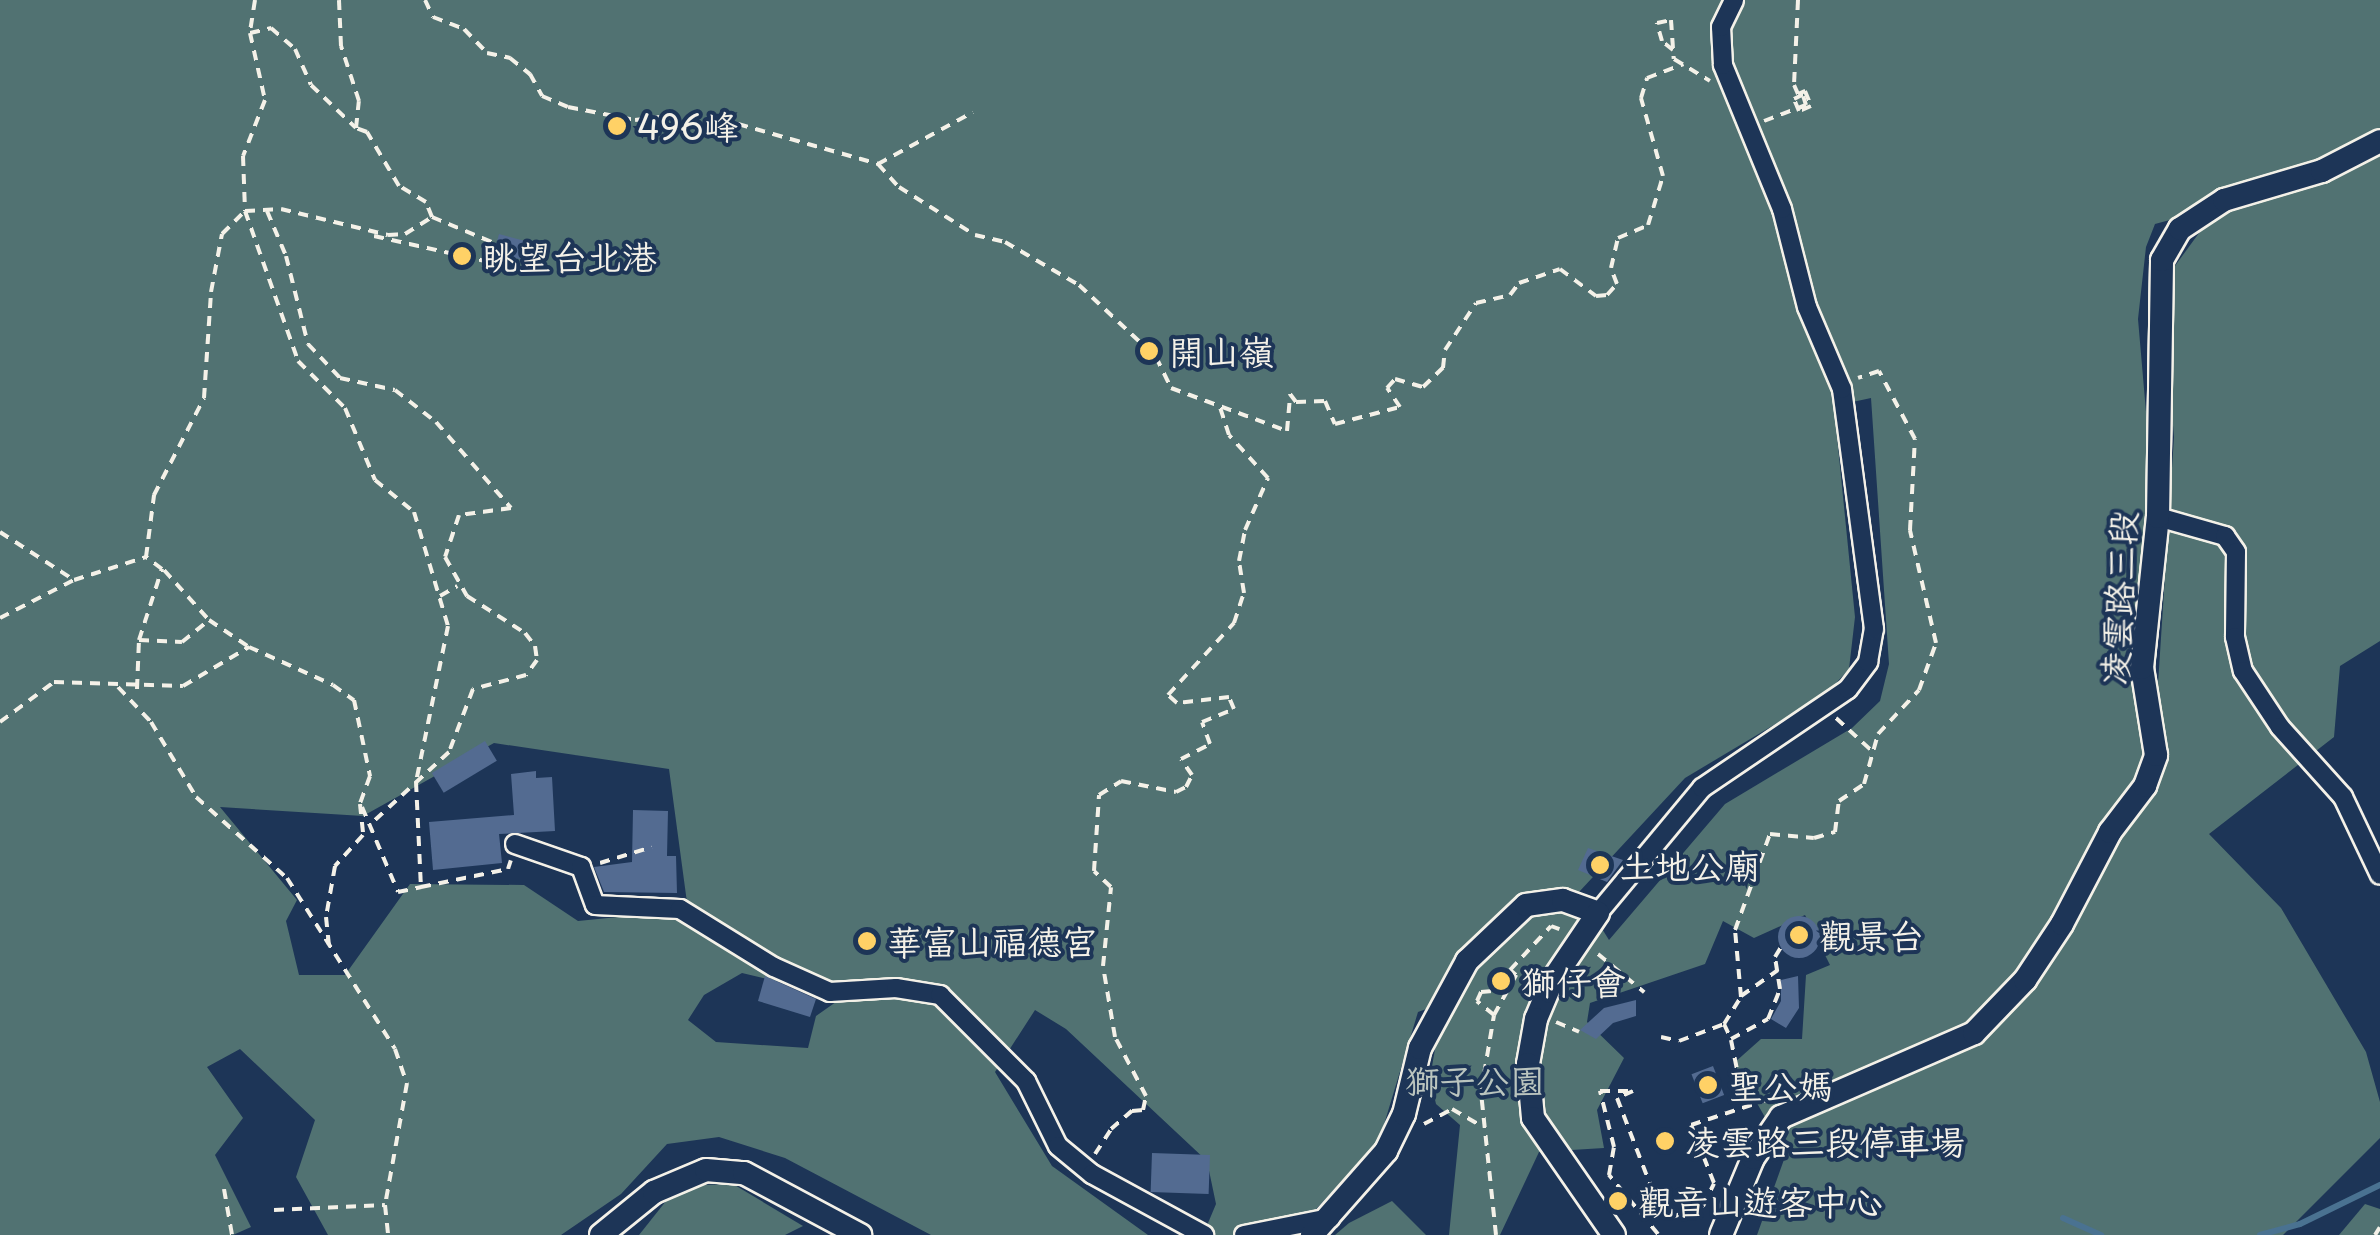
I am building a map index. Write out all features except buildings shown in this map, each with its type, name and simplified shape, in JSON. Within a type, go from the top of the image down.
[{"type":"street","points":[[1614,1235],[1534,1118],[1528,1064],[1536,1019],[1585,944],[1598,913],[1702,788],[1848,689],[1868,662],[1874,629],[1842,389],[1808,307],[1782,209],[1723,65],[1720,27],[1734,0]]},
{"type":"street","name":"凌雲路三段","points":[[1720,1235],[1754,1158],[1781,1117],[1974,1033],[2024,980],[2062,924],[2110,832],[2145,786],[2156,755],[2142,668],[2158,518],[2157,316],[2162,260],[2180,230],[2224,200],[2322,172],[2380,142]]},
{"type":"street","points":[[2158,518],[2225,536],[2236,552],[2235,637],[2242,671],[2280,727],[2343,797],[2380,875]]},
{"type":"street","points":[[516,844],[581,867],[595,905],[680,909],[774,967],[830,992],[896,988],[940,996],[1026,1081],[1041,1123],[1086,1169],[1204,1235]]},
{"type":"street","points":[[1312,1235],[1386,1151],[1404,1114],[1420,1048],[1467,961],[1526,905],[1563,900],[1598,913]]},
{"type":"street","points":[[602,1235],[654,1192],[706,1170],[744,1173],[860,1235]]},
{"type":"street","points":[[1244,1235],[1330,1218]]},
{"type":"path","points":[[256,0],[250,33],[265,100],[243,156],[245,211],[298,362],[345,408],[374,480],[414,512],[448,626],[416,782],[421,887]]},
{"type":"path","points":[[339,0],[341,46],[359,101],[356,128]]},
{"type":"path","points":[[425,0],[433,17],[464,29],[487,53],[510,58],[530,74],[542,96],[568,107],[635,120],[660,117],[703,131],[738,124],[878,164],[900,187],[975,235],[1005,242],[1079,285],[1156,358],[1171,388],[1286,431],[1290,394],[1296,402],[1326,402],[1335,424],[1400,407],[1388,388],[1395,378],[1423,388],[1443,368],[1445,350],[1476,303],[1510,295],[1519,283],[1560,269],[1596,296],[1607,295],[1617,284],[1611,268],[1618,238],[1648,226],[1663,176],[1641,98],[1647,78],[1683,64]]},
{"type":"path","points":[[1760,123],[1791,111],[1806,104],[1803,96],[1796,99],[1800,109],[1808,105],[1804,94],[1794,99],[1799,111],[1811,106],[1805,92],[1798,94],[1794,86],[1798,0]]},
{"type":"path","points":[[1673,50],[1671,20],[1657,23],[1662,42],[1683,64],[1736,97]]},
{"type":"path","points":[[250,33],[271,28],[295,49],[312,85],[356,128],[367,132],[399,186],[426,202],[432,217],[494,243]]},
{"type":"path","points":[[878,164],[973,112]]},
{"type":"path","points":[[266,210],[286,256],[308,344],[340,378],[395,390],[436,422],[511,508],[459,515],[446,558],[458,586],[526,633],[537,660],[526,675],[473,689],[449,752],[374,821]]},
{"type":"path","points":[[146,557],[154,495],[204,398],[217,250],[222,234],[245,211],[266,210],[530,271],[535,252],[525,249]]},
{"type":"path","points":[[367,234],[405,234],[432,217]]},
{"type":"path","points":[[1741,996],[1735,930],[1770,834],[1814,838],[1835,832],[1839,801],[1864,784],[1884,723],[1919,690],[1936,644],[1910,530],[1915,439],[1879,370],[1850,381]]},
{"type":"path","points":[[1086,1169],[1111,1129],[1132,1110],[1143,1110],[1146,1096],[1115,1037],[1103,966],[1111,887],[1094,871],[1099,795],[1121,781],[1176,792],[1186,787],[1192,775],[1181,759],[1210,744],[1202,722],[1234,709],[1230,697],[1177,703],[1168,695],[1234,623],[1244,593],[1239,561],[1245,530],[1268,478],[1229,435],[1220,406]]},
{"type":"path","points":[[0,532],[74,580]]},
{"type":"path","points":[[146,557],[162,568],[208,620],[249,647],[354,700],[370,776],[360,804],[363,835],[336,866],[326,917],[329,947]]},
{"type":"path","points":[[0,618],[74,580],[146,557]]},
{"type":"path","points":[[137,689],[139,640],[162,568]]},
{"type":"path","points":[[440,596],[458,586]]},
{"type":"path","points":[[139,640],[182,642],[208,620]]},
{"type":"path","points":[[0,722],[54,682],[137,689],[183,686],[249,647]]},
{"type":"path","points":[[118,686],[151,722],[196,797],[287,878],[395,1049],[407,1083],[385,1206],[388,1235]]},
{"type":"path","points":[[1834,716],[1872,751]]},
{"type":"path","points":[[360,804],[374,821],[398,892],[508,869],[516,844]]},
{"type":"path","points":[[581,867],[652,847]]},
{"type":"path","points":[[1496,1235],[1482,1126],[1494,1015],[1516,975],[1510,970],[1550,926],[1625,970],[1644,992]]},
{"type":"path","points":[[1731,1039],[1768,1019],[1780,989],[1781,947]]},
{"type":"path","points":[[1661,1037],[1678,1042],[1724,1024],[1741,996],[1778,970]]},
{"type":"path","points":[[1494,1015],[1476,1001],[1481,992],[1505,990]]},
{"type":"path","points":[[1549,1019],[1579,1032]]},
{"type":"path","points":[[1658,1234],[1609,1175],[1614,1147],[1600,1091],[1633,1091],[1617,1098],[1658,1205],[1670,1218],[1704,1206],[1714,1183],[1691,1125],[1740,1105],[1731,1039],[1724,1024]]},
{"type":"path","points":[[1424,1124],[1452,1109],[1482,1126]]},
{"type":"path","points":[[224,1189],[232,1235]]},
{"type":"path","points":[[274,1210],[316,1214],[385,1206]]},
{"type":"path","points":[[2375,1235],[2380,1226]]},
{"type":"green space","name":"獅子公園","points":[[0,0],[2380,0],[2380,641],[2340,666],[2334,737],[2209,834],[2281,908],[2366,1052],[2380,1102],[2380,1138],[2283,1235],[1757,1235],[1786,1154],[1734,1063],[1761,1039],[1802,1039],[1806,975],[1830,965],[1805,915],[1754,938],[1723,921],[1705,964],[1590,1003],[1587,1022],[1624,1058],[1597,1110],[1604,1148],[1539,1152],[1500,1235],[1449,1235],[1460,1125],[1436,1104],[1430,1078],[1443,1003],[1418,1012],[1379,1141],[1292,1235],[1203,1235],[1216,1204],[1207,1161],[1066,1029],[1035,1010],[995,1072],[1052,1166],[1148,1235],[931,1235],[785,1158],[719,1137],[667,1144],[621,1194],[561,1235],[328,1235],[296,1177],[315,1120],[240,1049],[207,1067],[243,1118],[215,1155],[251,1227],[233,1235],[0,1235]],"holes":[[[2218,207],[2161,285],[2174,437],[2158,684],[2129,671],[2151,470],[2138,319],[2146,247],[2155,224]],[[1871,398],[1889,664],[1880,701],[1852,728],[1725,804],[1609,940],[1579,892],[1685,778],[1827,693],[1849,669],[1855,617],[1834,406]],[[494,743],[669,769],[688,910],[578,921],[524,885],[410,884],[345,975],[299,975],[286,921],[297,900],[220,807],[363,816]],[[742,973],[843,997],[816,1016],[808,1048],[716,1042],[688,1020],[704,995]]]},
{"type":"green space","points":[[733,1184],[803,1226],[785,1235],[639,1235],[670,1196],[702,1185]]},
{"type":"green space","points":[[1392,1201],[1426,1235],[1335,1235],[1349,1223]]},
{"type":"green space","points":[[2365,1204],[2380,1209],[2380,1235],[2339,1235]]},
{"type":"waterway","points":[[2260,1235],[2300,1224],[2380,1185]]},
{"type":"waterway","points":[[2063,1218],[2101,1235]]},
{"type":"place","name":"496峰","points":[[617,126]]},
{"type":"place","name":"眺望台北港","points":[[462,256]]},
{"type":"place","name":"開山嶺","points":[[1149,351]]},
{"type":"place","name":"土地公廟","points":[[1600,865]]},
{"type":"place","name":"觀景台","points":[[1799,935]]},
{"type":"place","name":"華富山福德宮","points":[[867,941]]},
{"type":"place","name":"獅仔會","points":[[1501,981]]},
{"type":"place","name":"聖公媽","points":[[1708,1085]]},
{"type":"place","name":"凌雲路三段停車場","points":[[1665,1141]]},
{"type":"place","name":"觀音山遊客中心","points":[[1618,1201]]}]
